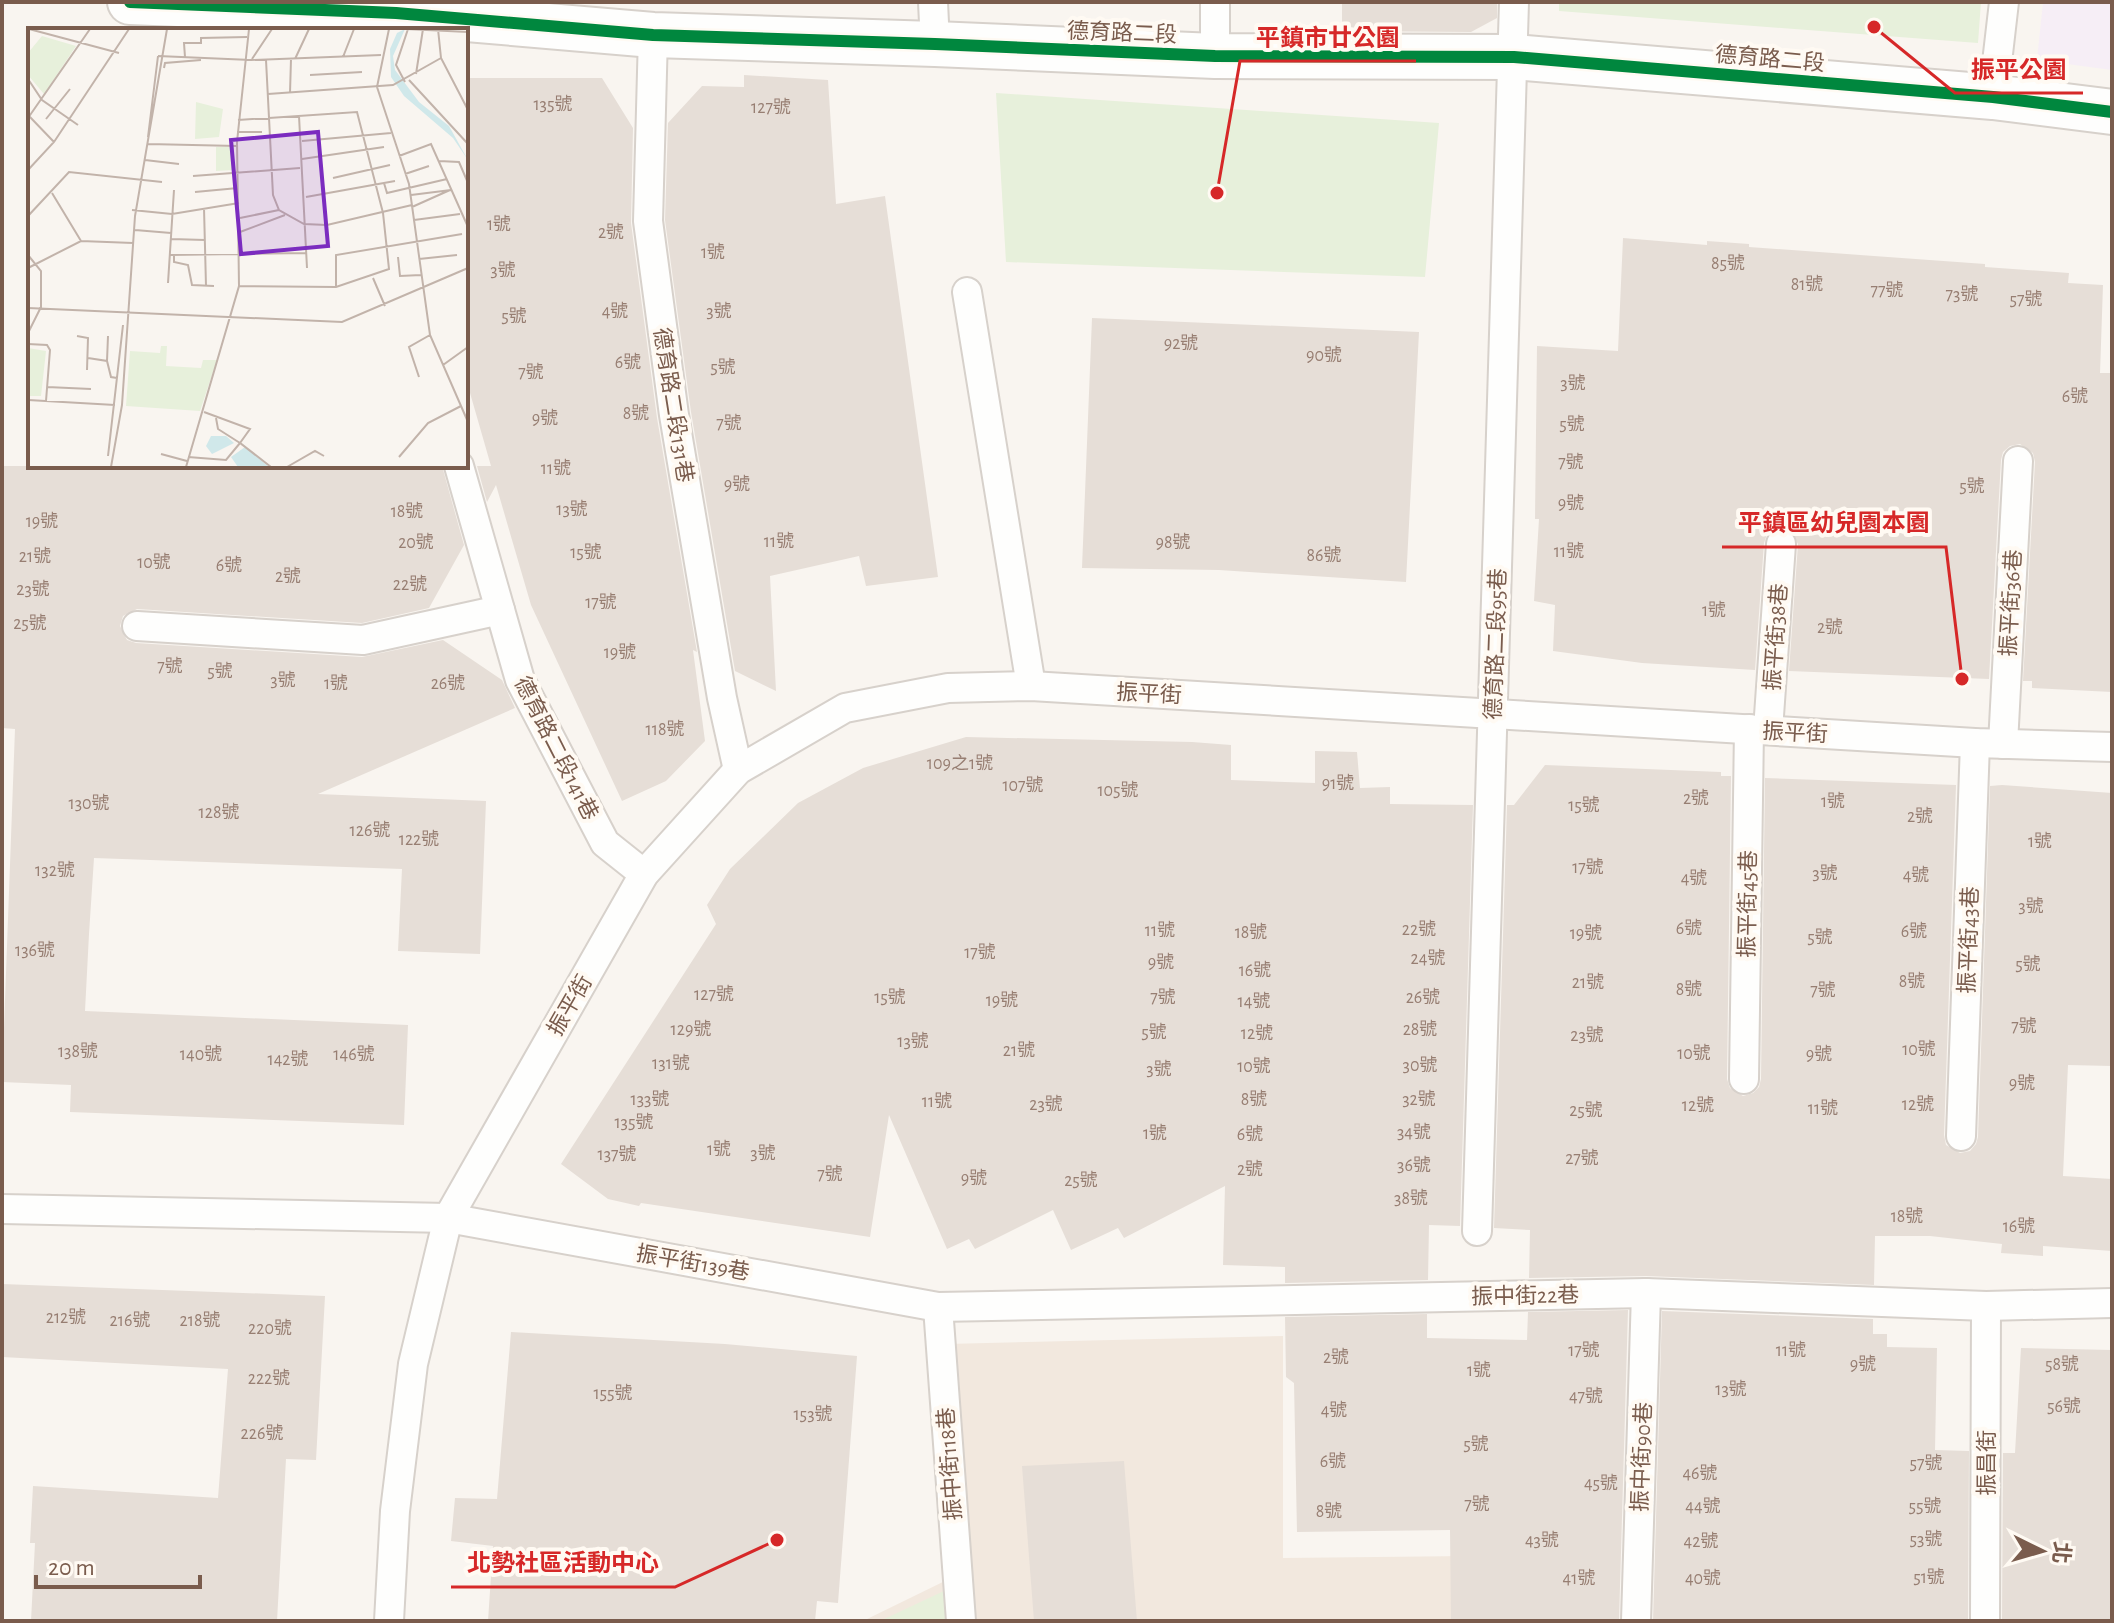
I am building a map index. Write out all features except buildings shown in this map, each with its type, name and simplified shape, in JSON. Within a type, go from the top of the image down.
[{"type":"street","name":"德育路二段","points":[[130,2],[397,22],[653,35],[934,23],[1215,56],[1514,57],[1993,97],[2112,112]]},
{"type":"lane","points":[[1215,2],[1215,56]]},
{"type":"lane","name":"德育路二段95巷","points":[[1477,1231],[1514,2]]},
{"type":"lane","points":[[1993,97],[2004,2]]},
{"type":"lane","name":"德育路二段131巷","points":[[653,35],[648,221],[674,415],[722,698],[738,770]]},
{"type":"lane","points":[[967,292],[1031,686]]},
{"type":"lane","name":"振平街36巷","points":[[1989,744],[2018,461]]},
{"type":"lane","name":"德育路二段141巷","points":[[460,468],[520,680],[605,843],[644,874]]},
{"type":"lane","name":"振平街38巷","points":[[1759,730],[1781,544]]},
{"type":"lane","points":[[137,626],[363,640],[500,610]]},
{"type":"lane","name":"振平街","points":[[389,1621],[395,1511],[413,1364],[448,1218],[644,874],[738,770],[845,708],[948,688],[1031,686],[1989,744],[2112,747]]},
{"type":"lane","name":"振平街45巷","points":[[1744,1079],[1759,730]]},
{"type":"lane","name":"振平街43巷","points":[[1961,1136],[1989,744]]},
{"type":"lane","points":[[2,1209],[448,1218]]},
{"type":"lane","name":"振平街139巷","points":[[448,1218],[938,1307]]},
{"type":"lane","name":"振中街22巷","points":[[938,1307],[1646,1293],[1986,1306],[2112,1303]]},
{"type":"lane","name":"振中街90巷","points":[[1636,1621],[1646,1293]]},
{"type":"lane","name":"振昌街","points":[[1985,1621],[1986,1306]]},
{"type":"lane","name":"振中街118巷","points":[[938,1307],[961,1621]]},
{"type":"shaded area","points":[[2043,2],[2112,2],[2112,70],[2037,60]]},
{"type":"shaded area","points":[[1283,1336],[1283,1558],[1468,1556],[1470,1621],[964,1621],[946,1344]]},
{"type":"shaded area","points":[[951,1578],[954,1621],[863,1621]]},
{"type":"green space","points":[[1559,2],[1981,2],[1978,43],[1559,11]]},
{"type":"green space","points":[[996,93],[1439,123],[1425,277],[1006,262]]},
{"type":"green space","points":[[946,1590],[948,1621],[880,1621]]},
{"type":"cycle path","points":[[130,2],[396,13],[653,35],[1215,56],[1514,57],[1993,97],[2112,112]]},
{"type":"place","name":"振平公園","points":[[1874,27]]},
{"type":"place","name":"平鎮市廿公園","points":[[1217,193]]},
{"type":"place","name":"平鎮區幼兒園本園","points":[[1962,679]]},
{"type":"place","name":"北勢社區活動中心","points":[[777,1540]]}]
